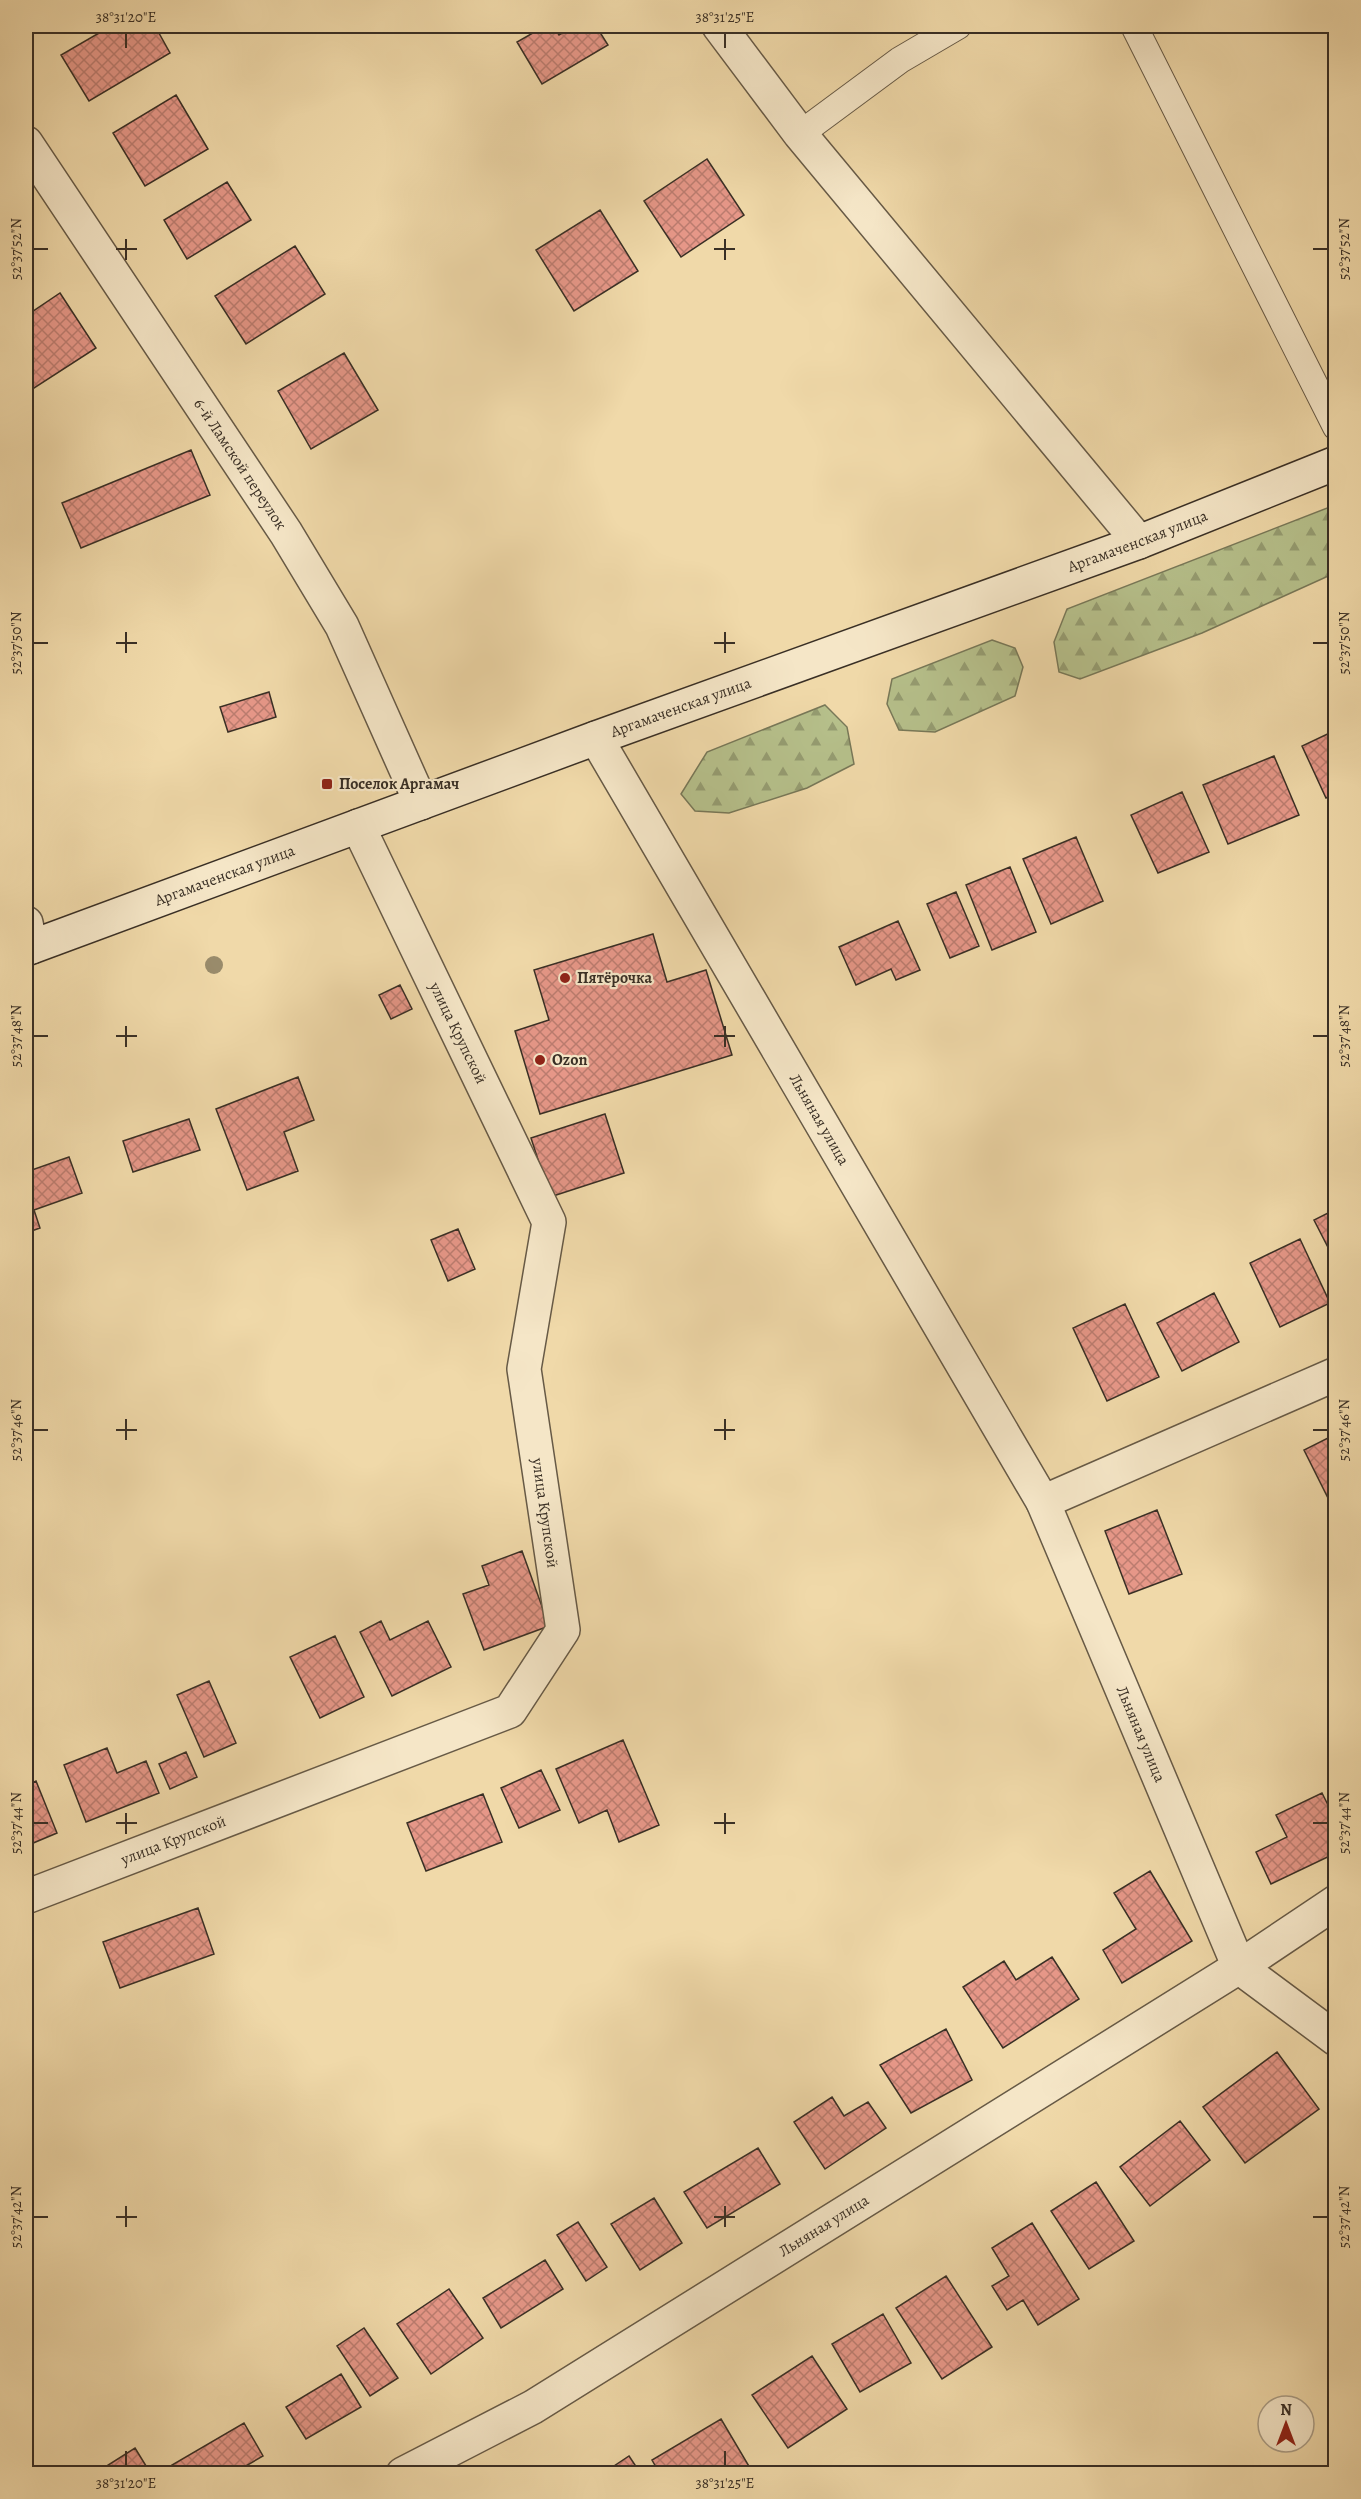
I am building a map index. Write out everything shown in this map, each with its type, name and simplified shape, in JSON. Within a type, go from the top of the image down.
[{"type":"street","points":[[719,26],[800,134],[1139,542]]},
{"type":"street","name":"6-й Ламской переулок","points":[[26,143],[286,533],[342,626],[421,803]]},
{"type":"street","name":"Аргамаченская улица","points":[[27,940],[358,826],[1139,542],[1335,463]]},
{"type":"street","name":"Льняная улица","points":[[596,738],[1043,1502],[1239,1967]]},
{"type":"street","name":"улица Крупской","points":[[26,1897],[510,1711],[563,1630],[524,1369],[549,1222],[358,826]]},
{"type":"street","points":[[1043,1502],[1335,1374]]},
{"type":"street","name":"Льняная улица","points":[[403,2474],[533,2407],[1239,1967],[1335,1902]]},
{"type":"street","points":[[1239,1967],[1335,2039]]},
{"type":"lane","points":[[800,134],[900,60],[958,26]]},
{"type":"lane","points":[[1134,26],[1335,427]]},
{"type":"green space","points":[[1335,505],[1335,573],[1202,633],[1080,679],[1059,672],[1054,642],[1067,609]]},
{"type":"green space","points":[[992,640],[1015,648],[1023,667],[1015,696],[935,732],[899,730],[887,704],[892,679]]},
{"type":"green space","points":[[825,705],[847,727],[854,764],[807,788],[729,813],[695,811],[681,794],[707,752]]},
{"type":"building","points":[[111,26],[155,26],[170,53],[89,101],[61,55]]},
{"type":"building","points":[[545,26],[553,26],[559,35],[574,26],[596,26],[608,45],[542,84],[517,42]]},
{"type":"building","points":[[176,95],[208,149],[145,186],[113,133]]},
{"type":"building","points":[[707,159],[744,215],[681,257],[644,201]]},
{"type":"building","points":[[227,182],[251,220],[187,259],[164,220]]},
{"type":"building","points":[[600,210],[638,271],[574,311],[536,250]]},
{"type":"building","points":[[295,246],[325,294],[246,344],[215,296]]},
{"type":"building","points":[[60,293],[96,348],[28,392],[26,388],[26,316]]},
{"type":"building","points":[[344,353],[378,410],[311,449],[278,391]]},
{"type":"building","points":[[191,450],[210,495],[81,548],[62,503]]},
{"type":"building","points":[[269,692],[276,717],[228,732],[220,707]]},
{"type":"building","points":[[1336,730],[1336,794],[1326,798],[1302,746]]},
{"type":"building","points":[[1274,756],[1299,815],[1228,844],[1203,785]]},
{"type":"building","points":[[1182,792],[1209,852],[1158,873],[1131,815]]},
{"type":"building","points":[[1076,837],[1103,901],[1051,924],[1023,859]]},
{"type":"building","points":[[1010,867],[1036,932],[992,950],[966,885]]},
{"type":"building","points":[[956,892],[979,946],[950,958],[927,904]]},
{"type":"building","points":[[898,921],[920,970],[896,980],[891,969],[856,985],[839,947]]},
{"type":"building","points":[[653,934],[667,982],[706,970],[732,1055],[540,1114],[515,1031],[549,1020],[534,970]]},
{"type":"building","points":[[400,985],[412,1009],[391,1019],[379,995]]},
{"type":"building","points":[[298,1077],[314,1120],[284,1132],[298,1171],[247,1190],[216,1109]]},
{"type":"building","points":[[605,1114],[624,1173],[550,1197],[531,1138]]},
{"type":"building","points":[[189,1119],[200,1150],[133,1172],[123,1141]]},
{"type":"building","points":[[69,1157],[82,1193],[34,1210],[40,1228],[26,1233],[26,1172]]},
{"type":"building","points":[[1336,1209],[1336,1263],[1314,1220]]},
{"type":"building","points":[[458,1229],[475,1269],[448,1281],[431,1240]]},
{"type":"building","points":[[1300,1239],[1330,1303],[1280,1327],[1250,1263]]},
{"type":"building","points":[[1214,1293],[1239,1342],[1182,1371],[1157,1323]]},
{"type":"building","points":[[1125,1304],[1159,1377],[1107,1401],[1073,1328]]},
{"type":"building","points":[[1336,1434],[1336,1500],[1330,1502],[1304,1450]]},
{"type":"building","points":[[1157,1510],[1182,1574],[1129,1594],[1105,1531]]},
{"type":"building","points":[[522,1551],[549,1626],[484,1650],[463,1594],[489,1585],[482,1566]]},
{"type":"building","points":[[381,1621],[390,1640],[428,1621],[451,1667],[392,1696],[360,1632]]},
{"type":"building","points":[[335,1636],[364,1697],[320,1718],[290,1657]]},
{"type":"building","points":[[209,1681],[236,1743],[204,1757],[177,1695]]},
{"type":"building","points":[[623,1740],[659,1825],[619,1842],[607,1810],[579,1823],[556,1769]]},
{"type":"building","points":[[107,1748],[117,1773],[146,1761],[159,1793],[86,1822],[64,1765]]},
{"type":"building","points":[[186,1752],[197,1777],[170,1789],[159,1764]]},
{"type":"building","points":[[541,1770],[560,1810],[519,1828],[501,1788]]},
{"type":"building","points":[[36,1781],[57,1833],[26,1846],[26,1786]]},
{"type":"building","points":[[1322,1793],[1336,1821],[1336,1853],[1271,1884],[1256,1852],[1287,1837],[1276,1815]]},
{"type":"building","points":[[483,1794],[502,1842],[426,1871],[407,1823]]},
{"type":"building","points":[[1150,1871],[1192,1941],[1122,1983],[1103,1950],[1136,1929],[1114,1893]]},
{"type":"building","points":[[198,1908],[214,1954],[120,1988],[103,1942]]},
{"type":"building","points":[[1052,1957],[1079,1999],[1003,2048],[963,1987],[1004,1961],[1016,1980]]},
{"type":"building","points":[[946,2029],[972,2080],[911,2113],[880,2065]]},
{"type":"building","points":[[1277,2052],[1319,2109],[1245,2163],[1203,2107]]},
{"type":"building","points":[[832,2097],[844,2116],[868,2102],[886,2128],[825,2169],[794,2122]]},
{"type":"building","points":[[1180,2121],[1210,2160],[1150,2206],[1120,2167]]},
{"type":"building","points":[[758,2148],[780,2184],[707,2228],[684,2192]]},
{"type":"building","points":[[1096,2182],[1134,2241],[1089,2269],[1051,2211]]},
{"type":"building","points":[[654,2198],[682,2243],[640,2270],[611,2224]]},
{"type":"building","points":[[578,2222],[607,2267],[586,2281],[557,2235]]},
{"type":"building","points":[[1032,2223],[1079,2299],[1038,2325],[1023,2300],[1007,2310],[992,2286],[1009,2276],[992,2248]]},
{"type":"building","points":[[545,2260],[563,2289],[501,2328],[483,2298]]},
{"type":"building","points":[[946,2276],[992,2347],[942,2379],[896,2308]]},
{"type":"building","points":[[449,2289],[483,2338],[431,2374],[397,2324]]},
{"type":"building","points":[[883,2314],[911,2363],[860,2392],[832,2344]]},
{"type":"building","points":[[364,2328],[398,2378],[370,2396],[337,2346]]},
{"type":"building","points":[[812,2356],[847,2409],[788,2448],[752,2395]]},
{"type":"building","points":[[341,2374],[361,2407],[306,2439],[286,2407]]},
{"type":"building","points":[[721,2419],[753,2473],[660,2474],[652,2460]]},
{"type":"building","points":[[244,2423],[263,2456],[232,2474],[177,2474],[172,2465]]},
{"type":"building","points":[[135,2448],[151,2474],[109,2474],[105,2467]]},
{"type":"building","points":[[629,2456],[641,2474],[602,2474]]},
{"type":"place","name":"Поселок Аргамач","points":[[327,784]]},
{"type":"place","name":"Пятёрочка","points":[[565,978]]},
{"type":"place","name":"Ozon","points":[[540,1060]]}]
